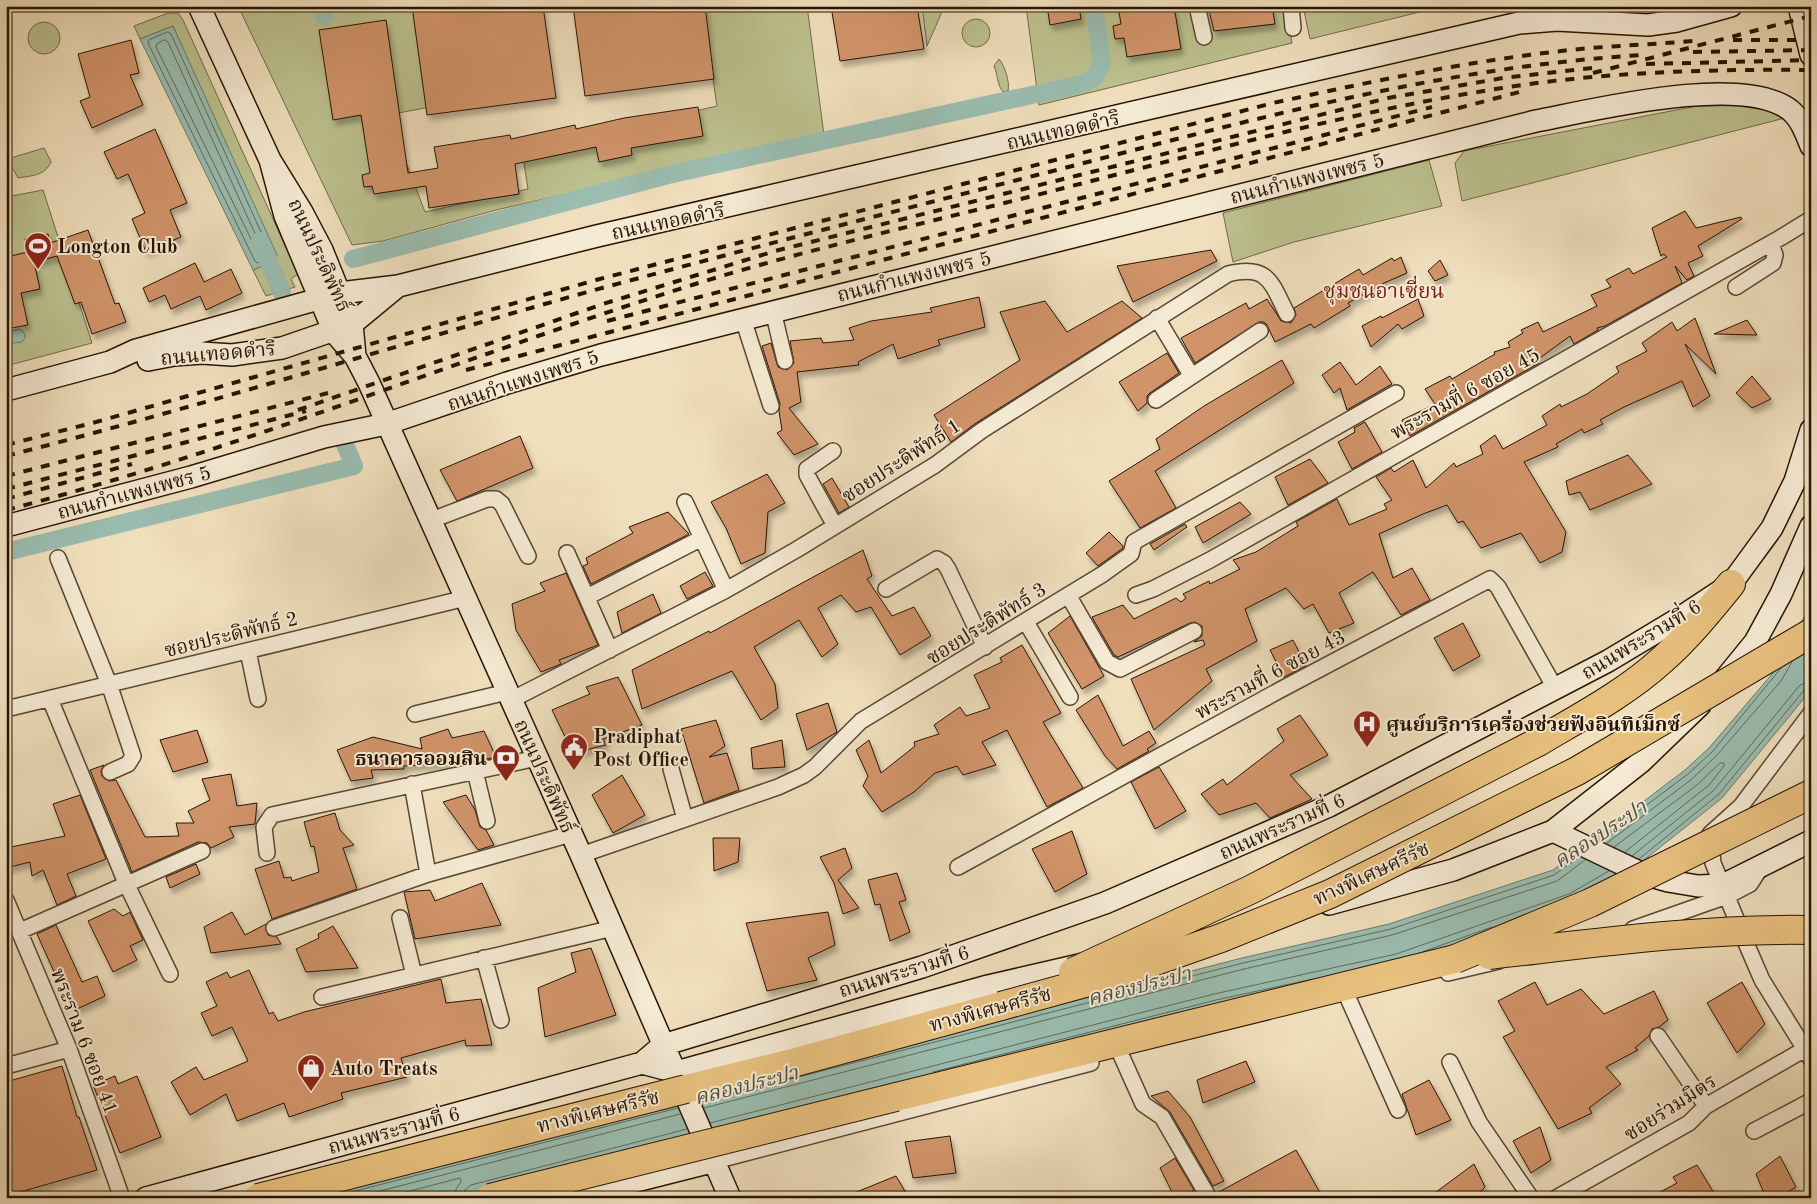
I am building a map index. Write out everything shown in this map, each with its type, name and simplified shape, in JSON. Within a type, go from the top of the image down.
[{"type":"highway","points":[[1001,1006],[1250,890],[1538,742],[1606,701],[1661,661],[1699,624],[1731,584]]},
{"type":"highway","name":"ทางพิเศษศรีรัช","points":[[258,1198],[796,1062],[1121,973],[1221,938],[1330,894],[1577,771],[1768,656],[1811,633]]},
{"type":"highway","points":[[1456,959],[1590,903],[1811,794]]},
{"type":"highway","points":[[490,1198],[1456,959],[1691,933],[1760,929],[1811,930]]},
{"type":"main road","name":"ถนนประดิพัทธ์","points":[[199,6],[270,160],[306,219],[331,296],[355,356],[369,382],[386,424],[572,834],[730,1198]]},
{"type":"main road","name":"ถนนเทอดดำริ","points":[[6,390],[110,362],[136,350],[331,296],[398,286],[597,236],[1519,23],[1557,20],[1648,25],[1678,21],[1731,6]]},
{"type":"main road","points":[[1799,6],[1811,56]]},
{"type":"main road","name":"ถนนกำแพงเพชร 5","points":[[6,526],[191,477],[324,437],[386,424],[507,383],[601,355],[1527,123],[1650,98],[1708,95],[1763,97],[1791,111],[1805,130],[1811,146]]},
{"type":"main road","name":"ถนนเทอดดำริ","points":[[110,362],[139,362],[174,355],[202,353],[232,355],[260,353],[282,348],[343,328],[398,286]]},
{"type":"main road","name":"ถนนพระรามที่ 6","points":[[146,1198],[642,1063],[663,1045],[922,967],[1106,903],[1329,806],[1555,688],[1678,619],[1731,584],[1772,528],[1795,481],[1811,430]]},
{"type":"main road","name":"ถนนพระรามที่ 6","points":[[676,1072],[984,987],[1254,923],[1406,883],[1494,856],[1553,831],[1641,762],[1677,730],[1722,683],[1759,634],[1781,594],[1811,526]]},
{"type":"main road","points":[[1553,831],[1634,868],[1643,874],[1668,881],[1725,890],[1761,867],[1811,841]]},
{"type":"main road","points":[[642,1063],[676,1072]]},
{"type":"main road","points":[[569,1198],[715,1161]]},
{"type":"street","points":[[1197,6],[1204,37]]},
{"type":"street","points":[[1291,6],[1293,28]]},
{"type":"street","name":"พระรามที่ 6 ซอย 45","points":[[1136,594],[1153,589],[1210,560],[1811,219]]},
{"type":"street","points":[[1736,287],[1773,263],[1775,255],[1771,243]]},
{"type":"street","name":"ซอยประดิพัทธ์ 1","points":[[415,714],[509,696],[610,650],[726,590],[935,465],[982,431],[1228,274],[1243,270],[1256,271],[1268,277],[1287,314]]},
{"type":"street","points":[[773,311],[785,360]]},
{"type":"street","points":[[1157,318],[1191,375]]},
{"type":"street","points":[[743,319],[771,406]]},
{"type":"street","points":[[1156,400],[1260,330]]},
{"type":"street","name":"ซอยประดิพัทธ์ 3","points":[[581,855],[778,787],[804,775],[815,767],[860,721],[1026,622],[1131,554],[1134,542],[1396,393]]},
{"type":"street","points":[[833,451],[807,469],[807,475],[835,526]]},
{"type":"street","points":[[430,521],[487,499],[496,499],[502,504],[528,556]]},
{"type":"street","points":[[684,502],[726,590]]},
{"type":"street","points":[[587,597],[702,538]]},
{"type":"street","points":[[567,553],[610,650]]},
{"type":"street","points":[[58,558],[108,684],[133,756],[128,764],[110,772]]},
{"type":"street","points":[[886,589],[937,559],[940,560],[948,569],[985,647]]},
{"type":"street","name":"พระรามที่ 6 ซอย 43","points":[[958,867],[1280,690],[1490,579],[1498,587],[1555,688]]},
{"type":"street","points":[[1068,595],[1107,662],[1120,669],[1194,631]]},
{"type":"street","name":"ซอยประดิพัทธ์ 2","points":[[6,709],[466,598]]},
{"type":"street","points":[[1026,622],[1070,697]]},
{"type":"street","points":[[248,651],[258,700]]},
{"type":"street","points":[[50,699],[126,883],[170,974]]},
{"type":"street","name":"ซอยร่วมมิตร","points":[[1567,1195],[1689,1123],[1706,1106],[1808,1054],[1762,980],[1713,863],[1710,834],[1741,806],[1811,713]]},
{"type":"street","points":[[267,852],[264,827],[272,815],[537,758]]},
{"type":"street","points":[[671,769],[685,819]]},
{"type":"street","points":[[475,771],[487,822]]},
{"type":"street","points":[[412,784],[428,874]]},
{"type":"street","points":[[274,928],[428,874],[572,834]]},
{"type":"street","points":[[20,931],[202,851]]},
{"type":"street","points":[[715,1161],[1348,998],[1581,944],[1657,921],[1725,890]]},
{"type":"street","name":"พระราม 6 ซอย 41","points":[[6,900],[69,1049],[122,1198]]},
{"type":"street","points":[[400,918],[414,975]]},
{"type":"street","points":[[322,996],[613,928]]},
{"type":"street","points":[[484,958],[501,1020]]},
{"type":"street","points":[[1348,998],[1398,1110]]},
{"type":"street","points":[[1658,1036],[1706,1106]]},
{"type":"street","points":[[6,1066],[69,1049]]},
{"type":"street","points":[[1121,1055],[1143,1104],[1162,1116],[1209,1198]]},
{"type":"street","points":[[1450,1062],[1479,1122],[1530,1198]]},
{"type":"street","points":[[1754,1131],[1811,1101]]},
{"type":"green space","points":[[238,6],[423,6],[435,106],[388,115],[425,212],[528,189],[522,151],[717,106],[702,6],[807,6],[824,135],[496,210],[383,241],[352,245]]},
{"type":"green space","points":[[922,6],[947,6],[942,12],[927,46]]},
{"type":"green space","points":[[1026,6],[1286,6],[1292,43],[1039,105]]},
{"type":"green space","points":[[1303,6],[1444,6],[1310,39]]},
{"type":"green space","points":[[168,13],[178,13],[183,20],[298,274],[291,279],[295,287],[266,296],[253,270],[274,261],[173,26],[140,39],[134,26]]},
{"type":"green space","points":[[976,19],[986,23],[990,33],[986,43],[976,47],[966,43],[962,33],[966,23]]},
{"type":"green space","points":[[44,22],[50,23],[55,27],[59,32],[59,44],[55,49],[50,53],[44,54],[38,53],[33,49],[29,44],[28,38],[29,32],[33,27],[38,23]]},
{"type":"green space","points":[[999,59],[1008,79],[1008,91],[1003,92],[994,66]]},
{"type":"green space","points":[[1761,105],[1785,118],[1462,201],[1455,163],[1464,151],[1697,106]]},
{"type":"green space","points":[[44,148],[51,162],[48,167],[37,175],[18,178],[9,162],[14,157]]},
{"type":"green space","points":[[1429,160],[1442,206],[1294,242],[1233,262],[1223,213]]},
{"type":"green space","name":"Longton Club","points":[[43,190],[92,343],[6,366],[6,197]]},
{"type":"water","points":[[173,26],[277,255],[274,261],[253,270],[140,39]]},
{"type":"water","points":[[20,329],[25,334],[22,342],[6,344],[6,332]]},
{"type":"water","name":"คลองประปา","points":[[1811,605],[1811,690],[1722,798],[1634,868],[1574,904],[1399,965],[1217,1005],[465,1198],[308,1198],[1242,958],[1389,924],[1553,870],[1685,770],[1709,748],[1772,674]]},
{"type":"building","points":[[412,6],[543,6],[556,98],[427,115]]},
{"type":"building","points":[[573,6],[705,6],[714,79],[585,96]]},
{"type":"building","points":[[831,6],[917,6],[924,49],[840,61]]},
{"type":"building","points":[[1047,6],[1079,6],[1081,19],[1050,25]]},
{"type":"building","points":[[1118,6],[1174,6],[1181,49],[1127,57],[1124,38],[1115,39],[1113,26],[1121,24]]},
{"type":"building","points":[[1208,6],[1272,6],[1275,24],[1214,31]]},
{"type":"building","points":[[386,20],[408,173],[438,168],[434,147],[510,135],[511,139],[575,125],[576,129],[624,118],[698,107],[703,136],[631,148],[632,155],[599,162],[596,147],[515,164],[519,194],[429,208],[426,186],[374,194],[372,186],[364,187],[362,175],[370,173],[361,115],[333,120],[319,30]]},
{"type":"building","points":[[131,40],[139,73],[130,75],[143,105],[92,128],[80,101],[90,97],[78,54]]},
{"type":"building","points":[[155,129],[187,203],[170,210],[181,237],[146,252],[132,219],[145,213],[128,174],[117,179],[104,152]]},
{"type":"building","points":[[1685,211],[1696,228],[1741,217],[1742,219],[1698,246],[1703,256],[1688,263],[1694,276],[1687,280],[1675,266],[1682,283],[1605,326],[1597,328],[1598,330],[1574,344],[1570,336],[1537,360],[1539,363],[1410,436],[1402,420],[1435,404],[1425,389],[1450,376],[1452,379],[1495,354],[1494,352],[1510,347],[1508,342],[1523,333],[1521,330],[1538,322],[1543,332],[1597,306],[1591,295],[1611,287],[1606,280],[1629,268],[1633,274],[1667,257],[1664,254],[1661,256],[1652,228]]},
{"type":"building","points":[[88,230],[115,304],[119,303],[126,322],[92,334],[81,302],[75,304],[57,256],[34,262],[40,289],[21,293],[28,325],[6,329],[6,257],[28,252],[25,239],[48,234],[50,243]]},
{"type":"building","points":[[1211,250],[1217,261],[1133,302],[1117,266]]},
{"type":"building","points":[[1401,257],[1407,273],[1384,283],[1348,303],[1350,306],[1314,328],[1311,324],[1275,342],[1267,325],[1264,322],[1259,322],[1195,363],[1181,338],[1246,303],[1249,309],[1267,299],[1281,321],[1291,323],[1296,315],[1294,308],[1359,269],[1363,275],[1392,258],[1394,261]]},
{"type":"building","points":[[1440,260],[1448,275],[1435,281],[1428,271]]},
{"type":"building","points":[[195,263],[204,282],[231,269],[242,293],[206,310],[200,296],[171,309],[165,295],[149,302],[143,288]]},
{"type":"building","points":[[979,297],[985,327],[938,340],[940,345],[898,359],[893,344],[858,362],[859,365],[797,372],[801,402],[789,408],[818,444],[794,455],[777,433],[782,430],[779,411],[780,404],[762,346],[771,343],[778,367],[787,370],[794,363],[790,341],[821,338],[823,343],[854,340],[849,328],[871,321],[932,312],[930,308]]},
{"type":"building","points":[[1418,299],[1424,316],[1402,329],[1398,324],[1371,347],[1362,326]]},
{"type":"building","points":[[1045,301],[1067,332],[1122,301],[1142,318],[976,423],[951,442],[934,415],[1020,360],[1000,312]]},
{"type":"building","points":[[1695,318],[1716,374],[1685,344],[1710,396],[1693,407],[1682,381],[1624,407],[1600,420],[1603,424],[1584,433],[1582,429],[1556,444],[1558,447],[1524,462],[1566,532],[1562,552],[1540,563],[1521,533],[1481,548],[1463,521],[1458,523],[1447,505],[1423,514],[1379,534],[1393,578],[1412,568],[1430,600],[1401,615],[1373,572],[1339,593],[1354,623],[1329,633],[1313,604],[1304,609],[1286,588],[1245,609],[1257,641],[1206,669],[1212,681],[1154,730],[1131,679],[1205,645],[1203,640],[1194,642],[1202,636],[1202,626],[1195,622],[1190,623],[1118,657],[1114,655],[1092,617],[1123,605],[1134,619],[1176,598],[1181,602],[1186,598],[1183,594],[1209,581],[1210,584],[1240,569],[1233,560],[1256,552],[1298,526],[1296,522],[1337,499],[1349,525],[1387,509],[1384,504],[1392,500],[1376,477],[1391,468],[1394,472],[1413,460],[1426,488],[1454,463],[1456,467],[1483,454],[1480,446],[1495,435],[1503,449],[1547,425],[1542,416],[1560,404],[1561,407],[1587,394],[1619,372],[1616,367],[1647,351],[1642,343],[1672,322],[1677,331]]},
{"type":"building","points":[[1747,320],[1757,335],[1714,334]]},
{"type":"building","points":[[1167,353],[1179,373],[1150,393],[1147,396],[1147,403],[1138,411],[1119,382]]},
{"type":"building","points":[[1282,360],[1294,383],[1155,471],[1176,508],[1140,528],[1109,481],[1160,449],[1156,439],[1204,406]]},
{"type":"building","points":[[1340,362],[1356,385],[1380,366],[1392,384],[1347,410],[1340,388],[1334,393],[1322,375]]},
{"type":"building","points":[[1752,376],[1771,399],[1752,408],[1736,393]]},
{"type":"building","points":[[1365,422],[1382,452],[1352,469],[1338,442],[1355,432],[1354,428]]},
{"type":"building","points":[[520,436],[533,468],[457,501],[440,470]]},
{"type":"building","points":[[1628,455],[1652,484],[1590,510],[1580,492],[1569,495],[1566,481]]},
{"type":"building","points":[[1310,459],[1328,483],[1288,505],[1275,477]]},
{"type":"building","points":[[767,474],[785,503],[768,512],[765,553],[741,564],[726,528],[711,502]]},
{"type":"building","points":[[832,478],[849,507],[839,513],[823,484]]},
{"type":"building","points":[[1240,502],[1251,514],[1203,543],[1195,527]]},
{"type":"building","points":[[668,512],[689,534],[591,584],[583,566],[588,564],[586,558],[633,533],[629,527]]},
{"type":"building","points":[[1185,524],[1187,527],[1154,550],[1150,544]]},
{"type":"building","points":[[1109,532],[1123,548],[1098,566],[1086,553]]},
{"type":"building","points":[[863,550],[872,576],[867,579],[892,616],[914,607],[931,636],[900,655],[871,607],[856,612],[841,595],[818,608],[838,644],[822,657],[799,620],[754,647],[775,684],[778,708],[761,720],[732,671],[642,709],[632,670],[709,631],[710,633]]},
{"type":"building","points":[[705,572],[713,586],[687,599],[680,586]]},
{"type":"building","points":[[566,573],[598,645],[559,660],[561,664],[541,672],[516,630],[512,604],[545,591],[540,583]]},
{"type":"building","points":[[653,594],[661,613],[622,633],[617,612]]},
{"type":"building","points":[[1070,616],[1104,676],[1082,689],[1048,633]]},
{"type":"building","points":[[1463,623],[1480,656],[1453,671],[1434,638]]},
{"type":"building","points":[[1293,640],[1306,666],[1284,677],[1270,650]]},
{"type":"building","points":[[1022,645],[1061,713],[1043,722],[1083,788],[1047,807],[1007,730],[982,742],[996,765],[963,775],[957,766],[935,773],[914,792],[882,812],[863,786],[868,776],[856,750],[869,740],[881,773],[915,746],[914,742],[939,734],[934,725],[960,707],[966,716],[990,708],[974,675],[1002,662],[1000,658]]},
{"type":"building","points":[[618,677],[642,725],[603,739],[606,745],[573,753],[552,710],[590,694],[586,687]]},
{"type":"building","points":[[1098,695],[1123,746],[1149,731],[1156,743],[1147,749],[1149,751],[1117,769],[1105,756],[1076,710]]},
{"type":"building","points":[[828,703],[837,732],[807,750],[796,714]]},
{"type":"building","points":[[1300,715],[1328,755],[1290,775],[1312,799],[1270,818],[1256,803],[1219,815],[1201,794],[1223,779],[1227,785],[1284,741],[1277,729]]},
{"type":"building","points":[[716,720],[725,746],[709,757],[727,753],[739,790],[704,803],[681,729]]},
{"type":"building","points":[[448,729],[452,738],[484,731],[496,757],[478,761],[404,766],[404,769],[371,770],[373,778],[351,781],[337,750],[373,737],[422,749],[420,738]]},
{"type":"building","points":[[197,730],[208,762],[173,772],[160,740]]},
{"type":"building","points":[[782,740],[785,767],[753,769],[751,748]]},
{"type":"building","points":[[104,765],[101,771],[102,776],[109,781],[116,780],[145,837],[179,836],[176,823],[194,823],[188,811],[210,800],[202,779],[231,774],[237,806],[257,803],[255,824],[229,827],[234,837],[211,848],[207,843],[198,842],[132,872],[90,770]]},
{"type":"building","points":[[1159,767],[1186,811],[1155,829],[1131,782]]},
{"type":"building","points":[[622,775],[645,815],[613,833],[592,795]]},
{"type":"building","points":[[80,795],[106,859],[67,874],[76,896],[57,905],[43,870],[32,876],[30,862],[6,868],[6,848],[65,836],[53,804]]},
{"type":"building","points":[[466,795],[475,810],[480,827],[486,830],[494,845],[478,850],[443,802]]},
{"type":"building","points":[[335,813],[340,830],[354,845],[343,848],[357,889],[272,919],[255,869],[279,861],[284,878],[291,877],[292,881],[319,872],[314,846],[311,847],[304,822]]},
{"type":"building","points":[[1072,831],[1087,874],[1055,892],[1032,849]]},
{"type":"building","points":[[713,838],[740,838],[738,862],[714,871]]},
{"type":"building","points":[[845,848],[852,868],[838,880],[859,908],[843,914],[834,883],[820,857]]},
{"type":"building","points":[[196,864],[200,874],[170,888],[166,877]]},
{"type":"building","points":[[897,873],[906,900],[899,902],[910,932],[890,941],[880,904],[875,905],[868,880]]},
{"type":"building","points":[[482,883],[501,925],[415,939],[404,892],[430,890],[435,901]]},
{"type":"building","points":[[114,909],[123,916],[130,912],[143,940],[130,946],[137,960],[113,972],[88,921]]},
{"type":"building","points":[[232,912],[245,935],[266,924],[268,935],[277,937],[281,944],[211,953],[204,927]]},
{"type":"building","points":[[828,912],[835,945],[808,958],[817,980],[767,991],[746,923]]},
{"type":"building","points":[[56,925],[82,982],[97,976],[105,996],[77,1009],[60,972],[55,974],[37,934]]},
{"type":"building","points":[[333,926],[358,968],[306,972],[296,949],[319,938],[318,934]]},
{"type":"building","points":[[591,948],[616,1015],[545,1037],[538,988],[576,972],[571,953]]},
{"type":"building","points":[[249,970],[269,1014],[273,1012],[278,1021],[304,1012],[441,979],[446,1003],[481,999],[492,1045],[466,1046],[465,1040],[401,1058],[407,1077],[341,1093],[343,1099],[289,1117],[284,1103],[237,1121],[226,1094],[190,1115],[171,1082],[196,1067],[204,1080],[248,1061],[232,1027],[212,1036],[201,1013],[217,1006],[206,982],[227,972],[230,978]]},
{"type":"building","points":[[1535,982],[1547,1005],[1581,989],[1604,1014],[1654,991],[1668,1020],[1659,1027],[1652,1029],[1649,1036],[1635,1048],[1638,1050],[1606,1067],[1621,1084],[1589,1108],[1592,1113],[1558,1129],[1503,1037],[1515,1031],[1498,1001]]},
{"type":"building","points":[[1742,982],[1765,1024],[1737,1053],[1707,1003]]},
{"type":"building","points":[[1246,1061],[1255,1082],[1203,1103],[1197,1080]]},
{"type":"building","points":[[62,1066],[77,1117],[79,1117],[97,1170],[6,1196],[6,1082]]},
{"type":"building","points":[[115,1076],[118,1084],[137,1076],[161,1137],[120,1153],[93,1085]]},
{"type":"building","points":[[1429,1080],[1451,1120],[1416,1135],[1402,1094]]},
{"type":"building","points":[[1168,1091],[1190,1117],[1224,1181],[1213,1186],[1170,1112],[1151,1096]]},
{"type":"building","points":[[1540,1127],[1551,1160],[1531,1173],[1513,1141]]},
{"type":"building","points":[[950,1136],[956,1173],[913,1178],[905,1142]]},
{"type":"building","points":[[1296,1150],[1323,1198],[1218,1198],[1217,1193]]},
{"type":"building","points":[[1780,1156],[1796,1187],[1778,1198],[1766,1198],[1756,1174]]},
{"type":"building","points":[[1175,1158],[1194,1190],[1186,1198],[1175,1198],[1160,1168]]},
{"type":"building","points":[[1474,1164],[1485,1187],[1474,1198],[1428,1198]]},
{"type":"building","points":[[1697,1165],[1717,1198],[1649,1198],[1677,1183],[1673,1177]]},
{"type":"building","points":[[896,1176],[909,1198],[844,1198],[844,1197]]},
{"type":"waterway","points":[[322,6],[324,16]]},
{"type":"waterway","points":[[353,259],[668,175],[1082,84],[1094,78],[1102,63],[1094,6]]},
{"type":"waterway","points":[[260,241],[282,293]]},
{"type":"waterway","points":[[6,552],[354,466],[344,442]]},
{"type":"railway","points":[[1593,73],[1811,16]]},
{"type":"railway","points":[[1733,40],[1811,40]]},
{"type":"railway","points":[[6,445],[96,422],[596,280],[1273,103],[1412,74],[1482,62],[1588,48],[1693,41]]},
{"type":"railway","points":[[1693,52],[1811,50]]},
{"type":"railway","points":[[6,456],[156,416],[602,288],[1187,136],[1337,100],[1413,85],[1489,72],[1643,55]]},
{"type":"railway","points":[[1646,64],[1811,60]]},
{"type":"railway","points":[[298,410],[603,304],[775,251],[1388,98],[1503,78],[1601,67]]},
{"type":"railway","points":[[6,510],[180,460],[606,313],[738,271],[1227,146],[1392,108],[1447,97],[1540,83],[1579,78],[1656,73],[1811,70]]},
{"type":"railway","points":[[466,370],[1527,90]]},
{"type":"railway","points":[[607,321],[1432,107]]},
{"type":"railway","points":[[6,476],[328,393]]},
{"type":"railway","points":[[6,489],[306,411]]},
{"type":"railway","points":[[6,499],[132,464]]},
{"type":"place","name":"Longton Club","points":[[38,270]]},
{"type":"place","name":"ศูนย์บริการเครื่องช่วยฟังอินทิเม็กซ์","points":[[1367,748]]},
{"type":"place","name":"Pradiphat Post Office","points":[[574,771]]},
{"type":"place","name":"ธนาคารออมสิน","points":[[506,782]]},
{"type":"place","name":"Auto Treats","points":[[311,1092]]},
{"type":"district","name":"ชุมชนอาเซี่ยน","points":[[1384,291]]}]
